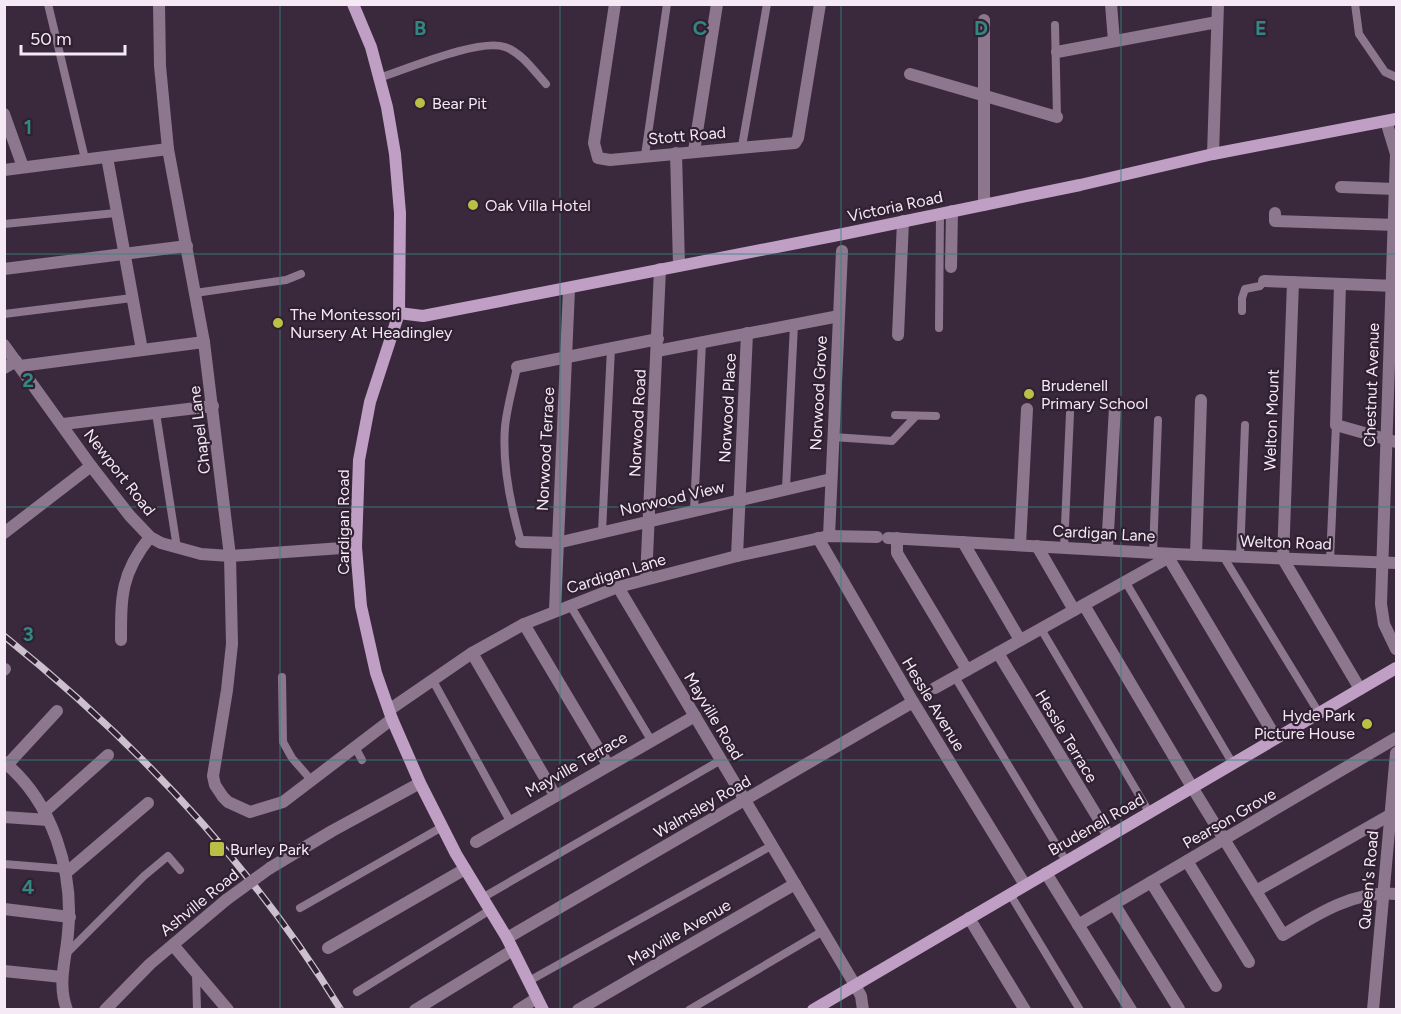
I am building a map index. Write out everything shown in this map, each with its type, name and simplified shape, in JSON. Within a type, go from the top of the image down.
[{"type":"street","name":"Chapel Lane","points":[[159,4],[160,66],[168,149],[204,342],[230,556],[232,644],[213,776],[216,794],[228,802],[250,812],[273,806]]},
{"type":"street","name":"Cardigan Road","points":[[353,4],[371,47],[379,78],[391,127],[400,191],[399,313],[370,402],[359,460],[356,547],[361,606],[371,654],[391,714],[420,783],[465,869],[507,938],[543,1010]]},
{"type":"street","name":"Stott Road","points":[[615,4],[594,143],[598,158],[610,160],[795,143],[798,138],[820,4]]},
{"type":"street","points":[[694,151],[717,4]]},
{"type":"street","points":[[1112,4],[1114,41]]},
{"type":"street","points":[[1213,154],[1218,4]]},
{"type":"street","points":[[984,20],[984,205]]},
{"type":"street","points":[[1057,52],[1217,22]]},
{"type":"street","points":[[910,74],[1057,117]]},
{"type":"street","points":[[4,114],[23,167]]},
{"type":"street","name":"Victoria Road","points":[[399,313],[423,316],[569,289],[984,205],[1213,154],[1391,120]]},
{"type":"street","name":"Chestnut Avenue","points":[[1391,120],[1396,154],[1391,440],[1381,604],[1384,624],[1396,649]]},
{"type":"street","points":[[4,170],[168,149]]},
{"type":"street","points":[[676,153],[679,265]]},
{"type":"street","points":[[107,157],[142,350]]},
{"type":"street","points":[[1341,188],[1396,182]]},
{"type":"street","points":[[946,212],[951,267]]},
{"type":"street","points":[[1275,213],[1275,221],[1395,225]]},
{"type":"street","points":[[898,335],[903,221]]},
{"type":"street","points":[[4,269],[187,246]]},
{"type":"street","name":"Norwood Grove","points":[[823,537],[831,479],[842,251]]},
{"type":"street","name":"Norwood Road","points":[[646,579],[660,269]]},
{"type":"street","points":[[1264,281],[1394,286]]},
{"type":"street","name":"Welton Mount","points":[[1283,559],[1293,282]]},
{"type":"street","points":[[1340,284],[1336,426],[1391,440]]},
{"type":"street","name":"Norwood Terrace","points":[[555,610],[569,289]]},
{"type":"street","points":[[517,367],[611,348],[702,342],[839,316]]},
{"type":"street","name":"Norwood Place","points":[[737,556],[747,333]]},
{"type":"street","points":[[4,368],[18,363],[204,342]]},
{"type":"street","name":"Newport Road","points":[[4,345],[91,466],[130,516],[150,537],[177,548],[201,554],[230,556],[356,547]]},
{"type":"street","points":[[1196,555],[1201,400]]},
{"type":"street","points":[[63,424],[213,406]]},
{"type":"street","points":[[1107,550],[1115,407]]},
{"type":"street","points":[[1020,545],[1027,409]]},
{"type":"street","points":[[4,533],[91,466]]},
{"type":"street","name":"Norwood View","points":[[521,542],[557,543],[831,479]]},
{"type":"street","points":[[121,640],[121,610],[125,578],[138,553],[150,537]]},
{"type":"street","name":"Cardigan Lane","points":[[273,806],[283,802],[312,781],[355,747],[432,679],[472,653],[524,624],[555,610],[646,579],[823,537],[1020,545],[1171,556]]},
{"type":"street","name":"Hessle Avenue","points":[[823,537],[913,702],[1024,885]]},
{"type":"street","points":[[887,538],[967,670]]},
{"type":"street","points":[[963,542],[1020,640]]},
{"type":"street","points":[[1037,546],[1079,607],[1283,935],[1323,911],[1358,898],[1390,893]]},
{"type":"street","points":[[935,688],[1171,556],[1276,738]]},
{"type":"street","name":"Welton Road","points":[[1171,556],[1396,563]]},
{"type":"street","points":[[1283,559],[1360,689]]},
{"type":"street","name":"Mayville Road","points":[[618,587],[855,985],[861,996],[864,1010]]},
{"type":"street","points":[[524,624],[608,765]]},
{"type":"street","points":[[472,653],[555,795]]},
{"type":"street","name":"Hessle Terrace","points":[[998,653],[1109,836]]},
{"type":"street","name":"Brudenell Road","points":[[813,1010],[1396,668]]},
{"type":"street","name":"Walmsley Road","points":[[507,938],[913,702]]},
{"type":"street","points":[[56,1010],[61,994],[70,916],[67,870],[46,816],[30,791],[6,763],[57,711]]},
{"type":"street","name":"Mayville Terrace","points":[[476,842],[694,716]]},
{"type":"street","name":"Pearson Grove","points":[[1078,925],[1396,738]]},
{"type":"street","name":"Queen's Road","points":[[1373,1010],[1390,893],[1390,815],[1396,753]]},
{"type":"street","points":[[4,817],[46,816],[108,754]]},
{"type":"street","name":"Ashville Road","points":[[105,1010],[143,971],[173,945],[226,900],[270,868],[420,783]]},
{"type":"street","points":[[67,870],[148,803]]},
{"type":"street","points":[[1256,891],[1390,815]]},
{"type":"street","points":[[1187,861],[1249,962]]},
{"type":"street","points":[[328,948],[465,869]]},
{"type":"street","points":[[1046,873],[1131,1010]]},
{"type":"street","points":[[1151,882],[1216,986]]},
{"type":"street","name":"Mayville Avenue","points":[[578,1010],[795,884]]},
{"type":"street","points":[[1114,904],[1179,1009]]},
{"type":"street","points":[[4,909],[70,916]]},
{"type":"street","points":[[969,918],[1025,1010]]},
{"type":"street","points":[[173,945],[228,1010]]},
{"type":"street","points":[[415,1010],[513,950]]},
{"type":"street","points":[[4,971],[62,977]]},
{"type":"street","points":[[61,994],[67,1010]]},
{"type":"street","points":[[518,1010],[537,998]]},
{"type":"lane","points":[[48,4],[85,159]]},
{"type":"lane","points":[[645,155],[667,4]]},
{"type":"lane","points":[[742,147],[767,4]]},
{"type":"lane","points":[[1355,4],[1359,34],[1385,72],[1396,77]]},
{"type":"lane","points":[[1055,26],[1057,117]]},
{"type":"lane","points":[[379,78],[483,46],[503,46],[519,54],[546,84]]},
{"type":"lane","points":[[939,328],[946,212]]},
{"type":"lane","points":[[4,224],[116,213]]},
{"type":"lane","points":[[195,293],[285,280],[301,274]]},
{"type":"lane","points":[[1242,311],[1245,289],[1260,286],[1264,281]]},
{"type":"lane","points":[[4,314],[132,298]]},
{"type":"lane","points":[[786,488],[794,324]]},
{"type":"lane","points":[[694,510],[702,342]]},
{"type":"lane","points":[[602,532],[611,348]]},
{"type":"lane","points":[[517,367],[505,428],[511,500],[521,542]]},
{"type":"lane","points":[[156,413],[177,548]]},
{"type":"lane","points":[[1064,548],[1070,413]]},
{"type":"lane","points":[[895,416],[936,416]]},
{"type":"lane","points":[[833,437],[892,441],[915,416]]},
{"type":"lane","points":[[1153,553],[1158,420]]},
{"type":"lane","points":[[1240,557],[1245,425]]},
{"type":"lane","points":[[1330,560],[1336,426]]},
{"type":"lane","points":[[1223,556],[1318,713]]},
{"type":"lane","points":[[1125,581],[1233,764]]},
{"type":"lane","points":[[570,605],[651,740]]},
{"type":"lane","points":[[1041,629],[1149,812]]},
{"type":"lane","points":[[282,677],[283,742],[292,758],[312,781]]},
{"type":"lane","points":[[955,677],[1066,861]]},
{"type":"lane","points":[[432,679],[510,821]]},
{"type":"lane","points":[[355,747],[362,760]]},
{"type":"lane","points":[[482,898],[720,760]]},
{"type":"lane","points":[[300,908],[442,827]]},
{"type":"lane","points":[[529,981],[771,846]]},
{"type":"lane","points":[[66,955],[144,876],[168,856],[180,870]]},
{"type":"lane","points":[[4,864],[67,870]]},
{"type":"lane","points":[[1010,894],[1080,1010]]},
{"type":"lane","points":[[357,992],[490,910]]},
{"type":"lane","points":[[689,1010],[823,931]]},
{"type":"lane","points":[[196,970],[197,1010]]},
{"type":"railway","points":[[4,636],[100,718],[189,808],[270,906],[307,957],[341,1010]]},
{"type":"place","name":"Bear Pit","points":[[420,103]]},
{"type":"place","name":"Oak Villa Hotel","points":[[473,205]]},
{"type":"place","name":"The Montessori Nursery At Headingley","points":[[278,323]]},
{"type":"place","name":"Brudenell Primary School","points":[[1029,394]]},
{"type":"place","name":"Hyde Park Picture House","points":[[1367,724]]},
{"type":"place","name":"Burley Park","points":[[217,849]]}]
